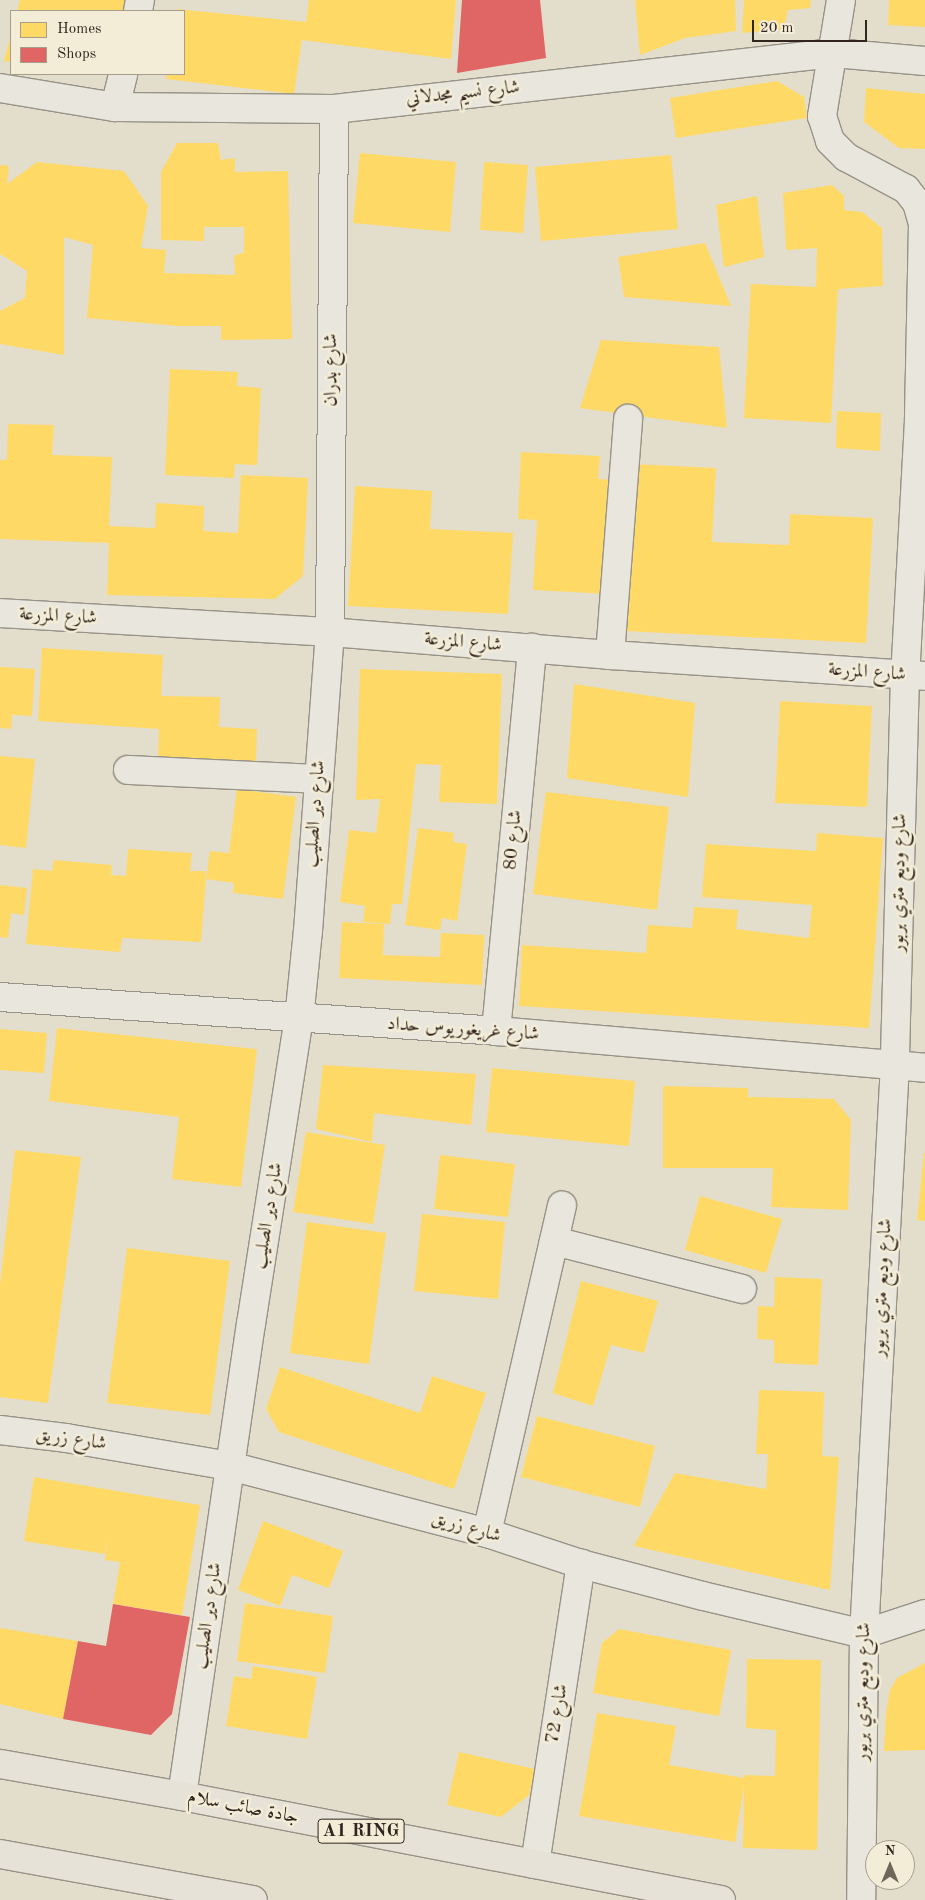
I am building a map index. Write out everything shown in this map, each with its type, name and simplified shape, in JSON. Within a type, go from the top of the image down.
[{"type":"highway","name":"جادة صائب سلام","points":[[0,1764],[182,1796],[721,1900]]},
{"type":"highway","points":[[0,1854],[253,1900]]},
{"type":"street","name":"شارع وديع متري بربور","points":[[841,0],[834,53],[822,116],[830,141],[846,157],[906,189],[916,202],[924,224],[915,676],[864,1634],[861,1900]]},
{"type":"street","name":"شارع نسيم مجدلاني","points":[[0,88],[115,107],[334,109],[834,53],[925,61]]},
{"type":"street","points":[[115,107],[123,75]]},
{"type":"street","name":"شارع بدران","points":[[330,632],[334,109]]},
{"type":"street","points":[[610,655],[628,419]]},
{"type":"street","name":"شارع المزرعة","points":[[0,613],[330,632],[610,655],[915,676]]},
{"type":"street","name":"شارع دير الصليب","points":[[182,1796],[230,1466],[299,1019],[330,632]]},
{"type":"street","name":"شارع 80","points":[[496,1032],[532,648]]},
{"type":"street","points":[[128,770],[318,779]]},
{"type":"street","name":"شارع غريغوريوس حداد","points":[[0,996],[496,1032],[925,1068]]},
{"type":"street","points":[[487,1534],[562,1205]]},
{"type":"street","points":[[554,1241],[742,1289]]},
{"type":"street","name":"شارع زريق","points":[[0,1430],[66,1438],[230,1466],[487,1534],[581,1564],[703,1596],[864,1634]]},
{"type":"street","name":"شارع 72","points":[[535,1864],[581,1564]]},
{"type":"street","points":[[864,1634],[925,1614]]},
{"type":"building: Homes","points":[[20,0],[139,0],[136,10],[17,10]]},
{"type":"building: Homes","points":[[309,0],[456,0],[451,59],[302,40],[294,94],[166,79],[167,75],[185,75],[185,10],[177,9],[306,22]]},
{"type":"building: Homes","points":[[635,0],[735,0],[736,31],[685,38],[640,55]]},
{"type":"building: Homes","points":[[744,0],[811,0],[810,8],[788,10],[784,29],[742,33]]},
{"type":"building: Homes","points":[[889,0],[925,0],[925,27],[888,25]]},
{"type":"building: Homes","points":[[10,40],[10,62],[4,61]]},
{"type":"building: Homes","points":[[777,81],[804,97],[807,118],[676,138],[670,98]]},
{"type":"building: Homes","points":[[866,88],[925,94],[925,149],[899,148],[864,122]]},
{"type":"building: Homes","points":[[177,143],[218,143],[221,160],[235,158],[235,172],[288,171],[292,339],[221,340],[221,326],[179,326],[87,318],[93,245],[64,237],[64,355],[0,344],[0,311],[25,298],[27,271],[0,254],[0,165],[9,166],[7,184],[37,162],[124,171],[148,206],[141,248],[166,250],[164,273],[235,275],[234,256],[244,252],[244,227],[204,227],[204,241],[161,240],[161,172]]},
{"type":"building: Homes","points":[[360,153],[456,162],[450,232],[353,223]]},
{"type":"building: Homes","points":[[671,155],[678,229],[541,241],[535,167]]},
{"type":"building: Homes","points":[[484,162],[528,165],[523,233],[480,230]]},
{"type":"building: Homes","points":[[832,185],[844,196],[844,210],[862,212],[882,228],[883,286],[838,289],[831,423],[744,418],[751,284],[816,287],[817,248],[786,250],[783,193]]},
{"type":"building: Homes","points":[[757,196],[764,257],[724,267],[716,205]]},
{"type":"building: Homes","points":[[705,243],[731,306],[624,297],[618,257]]},
{"type":"building: Homes","points":[[601,340],[719,347],[727,428],[580,408]]},
{"type":"building: Homes","points":[[170,369],[238,372],[237,386],[261,388],[257,465],[235,464],[234,478],[165,475]]},
{"type":"building: Homes","points":[[837,411],[881,413],[880,451],[836,448]]},
{"type":"building: Homes","points":[[8,424],[54,425],[52,455],[112,457],[109,526],[155,528],[156,503],[204,506],[203,531],[238,533],[241,475],[308,478],[303,576],[275,599],[107,595],[109,543],[0,539],[0,460],[7,460]]},
{"type":"building: Homes","points":[[521,452],[600,456],[598,479],[614,480],[608,594],[533,590],[537,520],[518,519]]},
{"type":"building: Homes","points":[[633,464],[716,468],[712,542],[789,545],[790,514],[873,518],[866,643],[625,631]]},
{"type":"building: Homes","points":[[355,486],[432,491],[430,529],[513,533],[508,614],[348,606]]},
{"type":"building: Homes","points":[[42,648],[163,655],[161,696],[220,697],[219,727],[257,729],[256,761],[158,758],[159,729],[38,721]]},
{"type":"building: Homes","points":[[0,667],[35,669],[32,716],[12,715],[11,729],[0,728]]},
{"type":"building: Homes","points":[[360,669],[502,674],[497,804],[439,802],[441,765],[416,764],[402,904],[392,904],[390,924],[363,922],[365,906],[340,902],[349,830],[376,833],[380,799],[356,800]]},
{"type":"building: Homes","points":[[574,684],[695,703],[688,797],[567,778]]},
{"type":"building: Homes","points":[[780,701],[872,706],[867,807],[775,803]]},
{"type":"building: Homes","points":[[0,756],[35,759],[26,848],[0,845]]},
{"type":"building: Homes","points":[[237,789],[296,797],[283,899],[233,893],[234,883],[206,879],[210,851],[229,853]]},
{"type":"building: Homes","points":[[546,792],[669,807],[657,910],[533,894]]},
{"type":"building: Homes","points":[[418,828],[454,833],[453,842],[467,844],[457,921],[442,918],[440,930],[405,925]]},
{"type":"building: Homes","points":[[817,833],[883,838],[869,1028],[519,1006],[522,945],[646,953],[648,925],[692,928],[694,907],[738,910],[736,929],[809,938],[812,905],[702,897],[706,844],[816,851]]},
{"type":"building: Homes","points":[[128,849],[192,853],[190,871],[205,871],[206,879],[201,942],[122,938],[120,952],[26,944],[33,869],[52,871],[54,860],[112,865],[111,875],[126,876]]},
{"type":"building: Homes","points":[[0,885],[27,888],[24,915],[11,913],[8,938],[0,937]]},
{"type":"building: Homes","points":[[342,922],[384,924],[383,955],[440,957],[441,933],[484,935],[482,985],[339,978]]},
{"type":"building: Homes","points":[[57,1028],[257,1049],[241,1187],[172,1179],[179,1117],[49,1101]]},
{"type":"building: Homes","points":[[0,1029],[47,1033],[44,1073],[0,1070]]},
{"type":"building: Homes","points":[[323,1065],[476,1074],[471,1125],[374,1113],[372,1142],[316,1129]]},
{"type":"building: Homes","points":[[492,1068],[635,1081],[629,1146],[486,1132]]},
{"type":"building: Homes","points":[[663,1086],[748,1088],[748,1097],[834,1099],[851,1120],[848,1210],[771,1207],[773,1168],[663,1168]]},
{"type":"building: Homes","points":[[306,1132],[385,1145],[373,1224],[293,1212]]},
{"type":"building: Homes","points":[[15,1150],[81,1157],[48,1403],[0,1397],[0,1285]]},
{"type":"building: Homes","points":[[925,1153],[925,1221],[917,1220]]},
{"type":"building: Homes","points":[[440,1155],[515,1164],[508,1217],[434,1209]]},
{"type":"building: Homes","points":[[700,1196],[782,1219],[766,1273],[685,1250]]},
{"type":"building: Homes","points":[[422,1214],[505,1222],[498,1299],[414,1291]]},
{"type":"building: Homes","points":[[307,1222],[386,1233],[369,1364],[290,1353]]},
{"type":"building: Homes","points":[[127,1248],[230,1261],[210,1415],[107,1403]]},
{"type":"building: Homes","points":[[775,1277],[822,1279],[818,1365],[774,1363],[774,1340],[757,1339],[758,1306],[774,1307]]},
{"type":"building: Homes","points":[[581,1281],[658,1301],[644,1353],[611,1345],[593,1406],[553,1393]]},
{"type":"building: Homes","points":[[280,1367],[420,1413],[432,1376],[486,1393],[454,1489],[279,1432],[266,1409]]},
{"type":"building: Homes","points":[[759,1390],[824,1392],[822,1456],[839,1457],[830,1590],[634,1546],[675,1473],[766,1489],[768,1454],[756,1454]]},
{"type":"building: Homes","points":[[537,1416],[655,1446],[640,1507],[521,1477]]},
{"type":"building: Homes","points":[[34,1477],[200,1505],[182,1615],[113,1604],[120,1562],[105,1560],[108,1537],[105,1554],[24,1541]]},
{"type":"building: Homes","points":[[263,1521],[343,1551],[329,1588],[292,1575],[280,1606],[238,1590]]},
{"type":"building: Homes","points":[[245,1603],[333,1616],[325,1673],[237,1661]]},
{"type":"building: Homes","points":[[0,1628],[78,1641],[63,1719],[0,1704]]},
{"type":"building: Homes","points":[[619,1629],[731,1650],[719,1716],[593,1693],[602,1643]]},
{"type":"building: Homes","points":[[747,1659],[821,1660],[817,1850],[743,1848],[744,1786],[735,1842],[579,1816],[597,1713],[676,1726],[669,1765],[744,1778],[744,1775],[775,1776],[776,1730],[746,1728]]},
{"type":"building: Homes","points":[[925,1663],[925,1750],[884,1751],[886,1714],[890,1690],[897,1678]]},
{"type":"building: Homes","points":[[253,1666],[317,1677],[307,1739],[226,1726],[234,1676],[251,1679]]},
{"type":"building: Homes","points":[[459,1752],[535,1769],[529,1795],[501,1817],[447,1805]]},
{"type":"building: Shops","points":[[462,0],[540,0],[546,58],[457,73]]},
{"type":"building: Shops","points":[[113,1604],[190,1617],[172,1714],[151,1735],[63,1719],[78,1641],[106,1646]]}]
